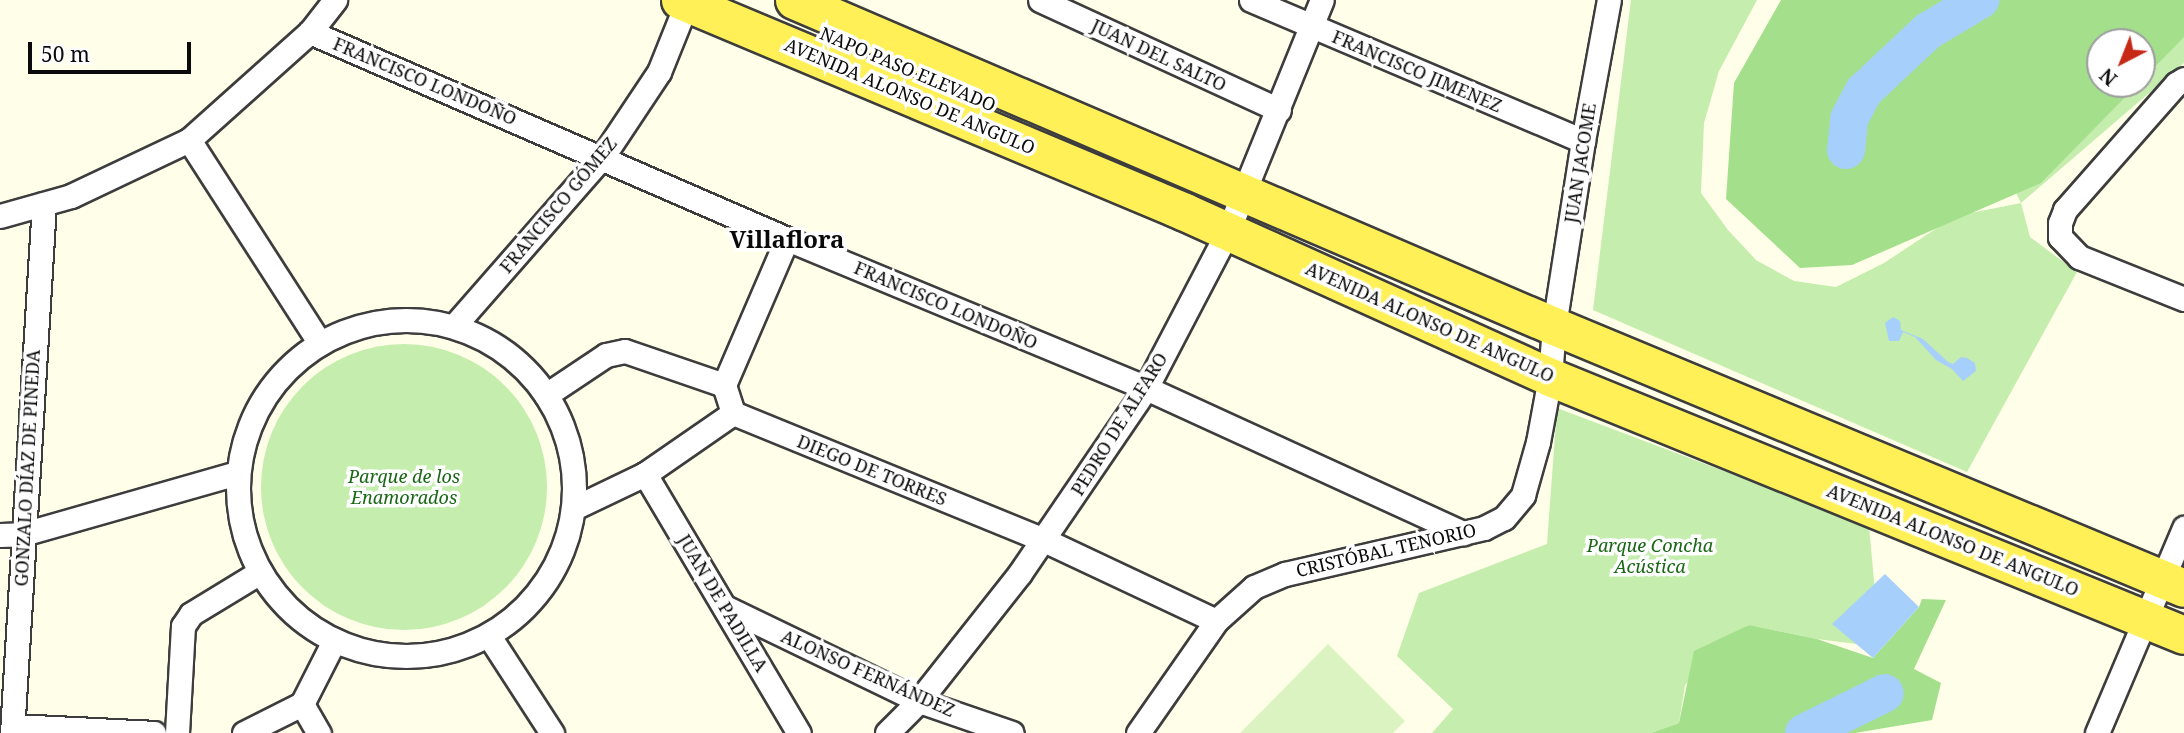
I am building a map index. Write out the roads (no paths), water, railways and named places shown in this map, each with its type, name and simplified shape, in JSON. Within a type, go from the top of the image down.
[{"type":"main road","name":"NAPO PASO ELEVADO","points":[[747,0],[1064,136],[1193,172]]},
{"type":"main road","points":[[794,0],[838,9],[1193,172],[2173,584]]},
{"type":"main road","name":"AVENIDA ALONSO DE ANGULO","points":[[685,1],[1185,212],[1550,377],[2184,635]]},
{"type":"main road","name":"NAPO PASO ELEVADO","points":[[1064,136],[1185,212]]},
{"type":"street","points":[[0,216],[44,204],[106,181],[189,140],[310,32],[335,0]]},
{"type":"street","name":"JUAN DEL SALTO","points":[[1040,0],[1279,110]]},
{"type":"street","name":"FRANCISCO JIMENEZ","points":[[1251,0],[1583,141]]},
{"type":"street","name":"PEDRO DE ALFARO","points":[[896,730],[1044,540],[1146,388],[1228,232],[1322,0]]},
{"type":"street","name":"JUAN JACOME","points":[[1554,326],[1583,141],[1609,0]]},
{"type":"street","name":"FRANCISCO GÓMEZ","points":[[454,326],[603,156],[659,72],[685,1]]},
{"type":"street","name":"FRANCISCO LONDOÑO","points":[[310,32],[603,156],[787,239],[1146,388],[1463,533]]},
{"type":"street","points":[[2184,79],[2176,84],[2064,210],[2060,223],[2060,237],[2079,257],[2184,299]]},
{"type":"street","points":[[189,140],[319,342]]},
{"type":"street","name":"GONZALO DÍAZ DE PINEDA","points":[[12,730],[44,204]]},
{"type":"street","points":[[574,508],[645,474],[733,413],[724,385],[787,239]]},
{"type":"street","points":[[408,319],[454,326],[506,352],[546,395],[570,449],[574,508],[560,559],[530,603],[489,636],[439,654],[386,656],[334,641],[292,612],[260,572],[240,524],[237,473],[250,421],[278,376],[319,342],[362,324],[408,319]]},
{"type":"street","name":"CRISTÓBAL TENORIO","points":[[1138,733],[1216,621],[1242,596],[1267,580],[1495,524],[1523,495],[1538,442],[1550,377],[1554,326]]},
{"type":"street","points":[[546,395],[615,351],[625,351],[724,385]]},
{"type":"street","name":"DIEGO DE TORRES","points":[[733,413],[1044,540],[1216,621]]},
{"type":"street","points":[[0,535],[23,534],[237,473]]},
{"type":"street","name":"JUAN DE PADILLA","points":[[645,474],[799,733]]},
{"type":"street","points":[[2097,733],[2145,619],[2173,584],[2184,528]]},
{"type":"street","points":[[177,733],[183,626],[191,614],[260,572]]},
{"type":"street","name":"ALONSO FERNÁNDEZ","points":[[727,608],[919,701],[1012,733]]},
{"type":"street","points":[[489,636],[552,733]]},
{"type":"street","points":[[244,733],[302,704],[334,641]]},
{"type":"street","points":[[302,704],[319,733]]},
{"type":"street","points":[[12,730],[154,733]]},
{"type":"water","points":[[1893,317],[1900,321],[1901,330],[1923,339],[1948,362],[1953,364],[1961,357],[1967,358],[1975,363],[1976,371],[1963,381],[1952,369],[1936,360],[1915,337],[1903,332],[1899,341],[1889,341],[1885,323]]},
{"type":"water","points":[[1885,574],[1919,607],[1873,658],[1832,624]]},
{"type":"waterway","points":[[1846,150],[1849,119],[1864,91],[1928,31],[1980,0]]},
{"type":"waterway","points":[[1804,733],[1885,693]]},
{"type":"district","name":"Villaflora","points":[[787,239]]},
{"type":"park label","name":"Parque de los Enamorados","points":[[404,487]]},
{"type":"park label","name":"Parque Concha Acústica","points":[[1650,556]]}]
